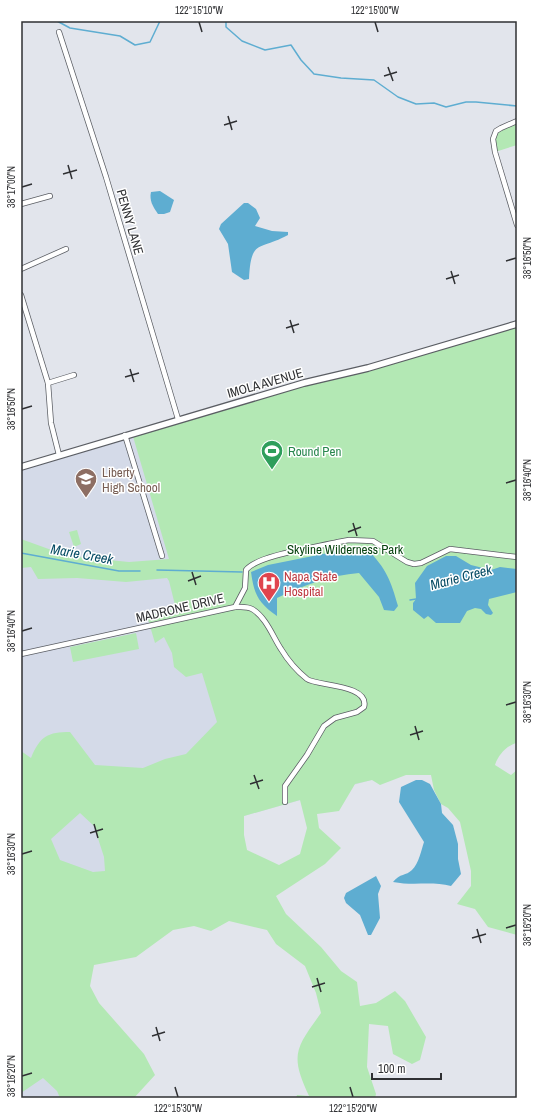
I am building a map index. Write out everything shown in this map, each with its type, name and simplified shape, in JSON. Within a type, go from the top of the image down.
[{"type":"street","name":"PENNY LANE","points":[[59,32],[106,177],[178,419]]},
{"type":"street","points":[[517,121],[500,128],[496,131],[493,138],[495,152],[517,225]]},
{"type":"street","points":[[21,204],[50,196]]},
{"type":"street","points":[[21,269],[66,250]]},
{"type":"street","points":[[21,295],[48,383],[51,423],[59,455]]},
{"type":"street","name":"IMOLA AVENUE","points":[[21,467],[178,419],[304,383],[368,368],[517,324]]},
{"type":"street","points":[[48,383],[74,375]]},
{"type":"street","points":[[125,435],[162,556]]},
{"type":"street","name":"MADRONE DRIVE","points":[[21,654],[235,607],[244,592],[246,570],[252,564],[266,558],[349,540],[373,541],[407,562],[414,564],[420,563],[450,549],[517,557]]},
{"type":"street","points":[[235,607],[247,607],[257,612],[281,649],[307,679],[344,687],[362,697],[364,702],[364,707],[360,710],[338,717],[324,726],[285,786],[285,802]]},
{"type":"shaded area","name":"Napa State Hospital","points":[[132,433],[512,740],[244,816],[97,882],[82,1098],[21,1098],[21,467]]},
{"type":"green space","points":[[517,121],[517,145],[495,152],[494,138],[497,131]]},
{"type":"green space","name":"Skyline Wilderness Park","points":[[517,324],[517,743],[503,751],[495,765],[511,775],[517,770],[517,935],[488,927],[475,909],[457,904],[471,886],[471,871],[460,822],[448,808],[441,804],[434,790],[431,775],[406,775],[380,785],[372,780],[355,784],[339,811],[317,814],[319,828],[341,848],[325,864],[276,896],[286,914],[321,947],[341,971],[357,982],[360,1006],[376,1003],[395,991],[405,1001],[426,1037],[420,1060],[412,1064],[393,1054],[388,1026],[369,1024],[367,1067],[376,1094],[375,1098],[296,1098],[297,1095],[309,1096],[299,1071],[298,1053],[305,1035],[321,1013],[316,993],[305,966],[276,944],[267,930],[229,921],[211,931],[194,926],[173,930],[136,957],[94,965],[90,986],[99,1003],[144,1054],[155,1075],[134,1098],[60,1098],[57,1091],[43,1078],[21,1093],[21,751],[31,758],[41,740],[50,734],[70,732],[95,765],[143,768],[165,759],[186,754],[217,722],[202,673],[186,677],[174,667],[172,653],[164,637],[155,643],[147,616],[176,609],[167,578],[126,582],[77,578],[38,579],[31,567],[21,568],[21,539],[68,556],[129,562],[169,559],[132,433]],"holes":[[[300,800],[307,828],[300,854],[279,865],[247,850],[244,835],[244,816]],[[80,813],[94,826],[104,857],[105,871],[93,872],[60,860],[51,839]]]},
{"type":"green space","points":[[77,530],[81,544],[74,547],[69,532]]},
{"type":"green space","points":[[136,633],[139,649],[73,662],[70,647]]},
{"type":"water","points":[[160,191],[174,200],[170,212],[164,214],[158,214],[151,201],[151,192]]},
{"type":"water","points":[[244,203],[248,203],[256,209],[260,218],[255,226],[272,231],[288,232],[288,235],[263,245],[255,251],[250,266],[249,279],[244,280],[232,272],[228,244],[219,229],[221,224]]},
{"type":"water","points":[[353,548],[367,549],[379,562],[393,589],[398,606],[394,611],[384,610],[379,597],[359,573],[338,576],[317,582],[296,589],[277,598],[277,616],[265,607],[258,597],[251,572],[268,565]]},
{"type":"water","points":[[446,556],[456,556],[471,565],[491,570],[500,567],[517,569],[517,592],[489,599],[488,605],[493,613],[491,615],[486,614],[481,609],[475,608],[467,611],[460,623],[436,623],[428,616],[424,619],[413,610],[413,603],[416,599],[415,583],[427,566]]},
{"type":"water","points":[[416,780],[422,780],[430,784],[441,804],[442,813],[453,825],[458,844],[458,859],[461,874],[451,886],[393,882],[398,877],[410,872],[414,867],[420,857],[424,842],[399,802],[401,787]]},
{"type":"water","points":[[376,876],[381,886],[378,894],[380,918],[371,935],[368,935],[360,915],[346,903],[344,898],[346,893]]},
{"type":"waterway","points":[[57,21],[70,28],[120,36],[135,45],[150,42],[160,21]]},
{"type":"waterway","points":[[226,21],[226,27],[242,41],[265,50],[291,45],[301,60],[314,74],[341,78],[374,80],[398,97],[416,104],[434,103],[446,107],[466,102],[476,102],[517,106]]},
{"type":"waterway","name":"Marie Creek","points":[[21,553],[119,571],[140,571]]},
{"type":"waterway","name":"Marie Creek","points":[[157,570],[242,572]]},
{"type":"waterway","name":"Marie Creek","points":[[410,600],[416,599]]},
{"type":"place","name":"Round Pen","points":[[272,470]]},
{"type":"place","name":"Liberty High School","points":[[86,498]]},
{"type":"place","name":"Napa State Hospital","points":[[269,602]]}]
